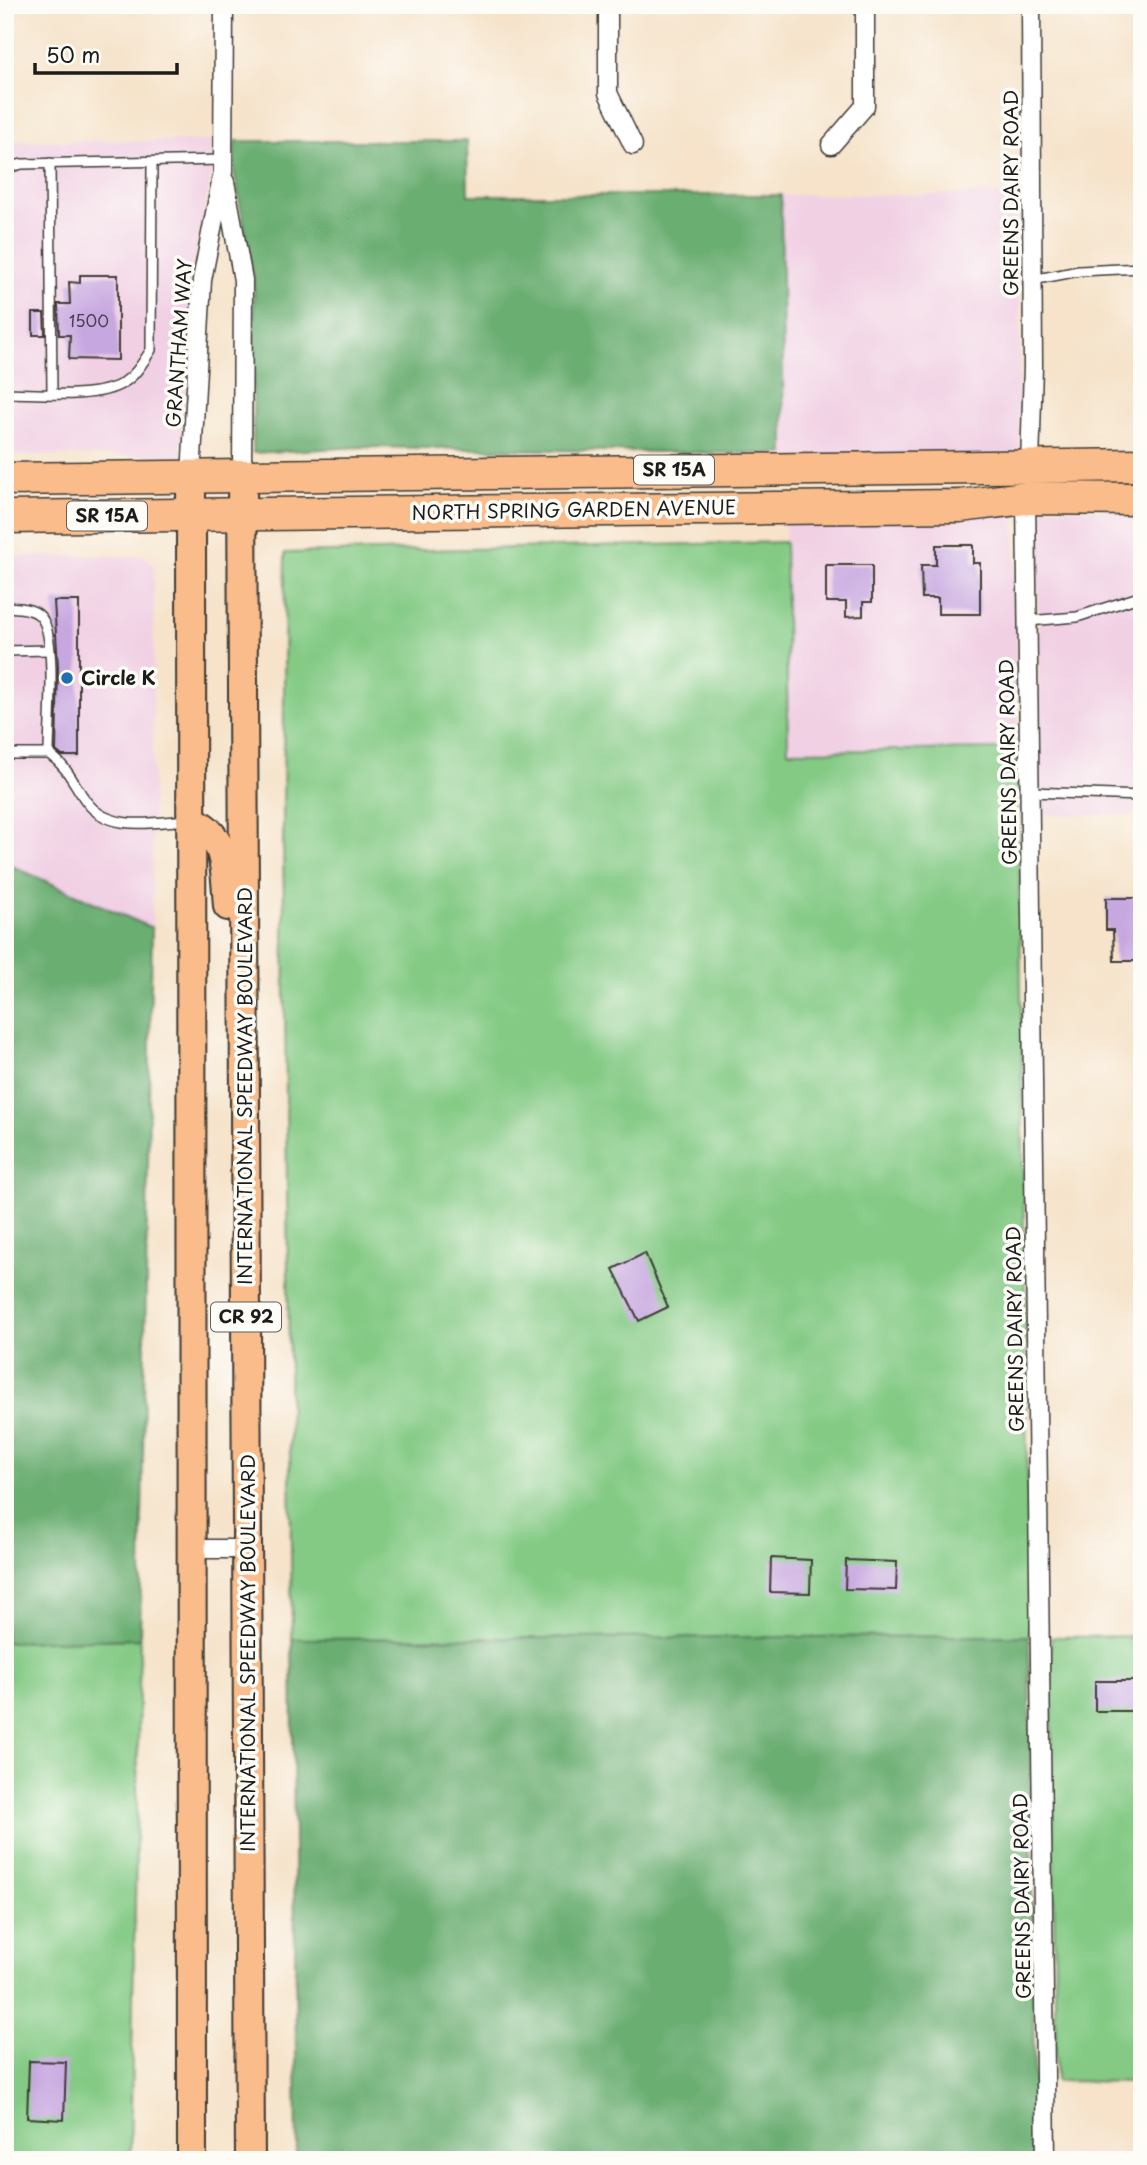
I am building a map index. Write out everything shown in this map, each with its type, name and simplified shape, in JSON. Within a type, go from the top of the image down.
[{"type":"highway","points":[[1026,498],[1044,495],[1105,465]]},
{"type":"highway","points":[[960,506],[1002,488],[1030,466]]},
{"type":"highway","name":"NORTH SPRING GARDEN AVENUE","points":[[5,479],[1142,466]]},
{"type":"highway","name":"NORTH SPRING GARDEN AVENUE","points":[[5,517],[960,506],[1026,498],[1142,499]]},
{"type":"main road","name":"INTERNATIONAL SPEEDWAY BOULEVARD","points":[[242,475],[250,2160]]},
{"type":"main road","name":"CR 92","points":[[191,476],[192,2160]]},
{"type":"main road","points":[[191,820],[214,835],[223,855],[245,1104]]},
{"type":"street","name":"GRANTHAM WAY","points":[[224,5],[224,166],[243,280],[242,475]]},
{"type":"street","points":[[608,5],[608,93],[634,145]]},
{"type":"street","points":[[831,145],[864,106],[865,5]]},
{"type":"street","name":"GREENS DAIRY ROAD","points":[[1030,466],[1031,5]]},
{"type":"street","name":"GRANTHAM WAY","points":[[191,476],[202,280],[224,166]]},
{"type":"street","name":"GREENS DAIRY ROAD","points":[[1026,498],[1046,2160]]},
{"type":"street","points":[[192,1549],[247,1549]]},
{"type":"lane","points":[[5,393],[98,392],[122,383],[138,370],[151,350],[152,162]]},
{"type":"lane","points":[[5,176],[11,167],[50,163],[152,162],[224,166]]},
{"type":"lane","points":[[50,163],[52,393]]},
{"type":"lane","points":[[1032,280],[1079,271],[1142,268]]},
{"type":"lane","points":[[1028,621],[1077,617],[1142,596]]},
{"type":"lane","points":[[5,607],[24,608],[37,613],[44,621],[49,650],[49,754]]},
{"type":"lane","points":[[5,651],[49,650]]},
{"type":"lane","points":[[5,754],[49,754],[65,765],[98,816],[123,824],[191,820]]},
{"type":"lane","points":[[1030,792],[1142,796]]},
{"type":"shaded area","points":[[5,141],[213,141],[212,172],[191,280],[181,456],[5,455]]},
{"type":"shaded area","points":[[1021,194],[1019,456],[784,459],[781,195]]},
{"type":"shaded area","points":[[1037,508],[1142,509],[1142,815],[1041,815]]},
{"type":"shaded area","points":[[1015,509],[1018,749],[788,751],[785,518]]},
{"type":"shaded area","points":[[5,556],[145,556],[154,567],[152,928],[5,863]]},
{"type":"green space","points":[[235,141],[467,141],[468,195],[781,195],[784,454],[361,447],[253,453],[254,280],[234,172]]},
{"type":"green space","points":[[785,542],[788,751],[1018,749],[1029,1636],[292,1639],[283,827],[285,553]]},
{"type":"green space","points":[[5,863],[152,928],[140,1639],[5,1642]]},
{"type":"green space","points":[[1029,1636],[1035,2160],[297,2160],[292,1639]]},
{"type":"green space","points":[[1142,1636],[1142,2082],[1056,2081],[1051,1637]]},
{"type":"green space","points":[[140,1639],[130,2160],[5,2160],[5,1642]]},
{"type":"building","points":[[80,275],[118,275],[118,360],[69,359],[70,335],[59,335],[58,304],[70,304],[69,282],[80,283]]},
{"type":"building","points":[[33,313],[44,313],[45,335],[33,335]]},
{"type":"building","points":[[936,545],[973,545],[973,563],[980,563],[980,614],[938,614],[938,598],[922,598],[921,565],[936,565]]},
{"type":"building","points":[[826,565],[872,565],[872,602],[863,602],[863,616],[846,617],[846,602],[826,602]]},
{"type":"building","name":"Circle K","points":[[54,601],[79,601],[79,756],[62,756],[56,751],[58,667]]},
{"type":"building","points":[[1106,898],[1142,898],[1142,961],[1114,961],[1113,930],[1106,930]]},
{"type":"building","points":[[645,1253],[668,1307],[639,1321],[613,1269]]},
{"type":"building","points":[[771,1558],[811,1560],[810,1593],[770,1592]]},
{"type":"building","points":[[846,1560],[897,1562],[896,1590],[845,1589]]},
{"type":"building","points":[[1095,1681],[1135,1681],[1135,1711],[1095,1711]]},
{"type":"building","points":[[29,2061],[66,2062],[64,2120],[27,2118]]},
{"type":"place","name":"Circle K","points":[[67,678]]}]
